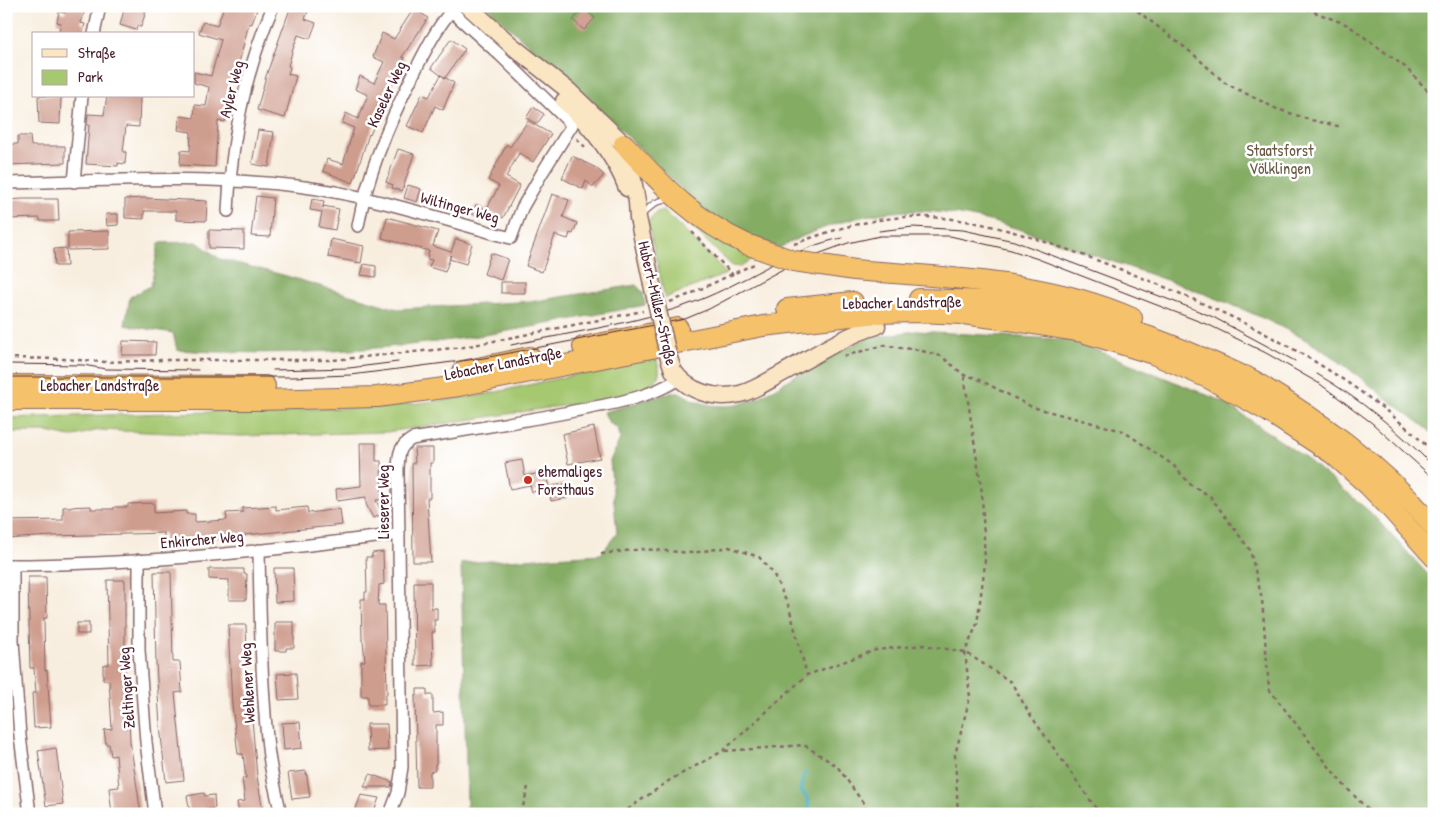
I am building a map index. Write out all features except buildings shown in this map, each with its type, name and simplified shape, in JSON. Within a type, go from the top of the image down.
[{"type":"highway","points":[[624,144],[674,197],[711,226],[746,244],[794,261],[855,270],[1032,288],[1125,314],[1186,341],[1280,396],[1330,431],[1384,474],[1434,527]]},
{"type":"highway","name":"Lebacher Landstraße","points":[[6,385],[258,386],[376,383],[456,372],[760,312],[826,304],[918,299],[996,301],[1045,308],[1121,327],[1179,348],[1256,382]]},
{"type":"highway","name":"Lebacher Landstraße","points":[[6,400],[259,400],[378,397],[459,386],[763,326],[901,312],[964,314],[1082,332],[1153,354],[1208,378],[1269,412],[1332,454],[1368,485],[1434,557]]},
{"type":"highway","points":[[877,326],[938,321],[964,314]]},
{"type":"main road","name":"Hubert-Müller-Straße","points":[[468,6],[511,45],[569,91],[624,144],[668,356],[676,375],[690,387],[710,395],[740,394],[763,384],[857,333],[877,326]]},
{"type":"main road","name":"Hubert-Müller-Straße","points":[[511,45],[575,120],[602,142],[616,163],[638,218]]},
{"type":"street","points":[[94,32],[100,6]]},
{"type":"street","name":"Ayler Weg","points":[[229,182],[239,118],[251,69],[273,6]]},
{"type":"street","name":"Hubert-Müller-Straße","points":[[449,8],[513,67],[575,120]]},
{"type":"street","name":"Kaseler Weg","points":[[363,198],[381,145],[402,96],[449,8]]},
{"type":"street","points":[[74,182],[82,98]]},
{"type":"street","name":"Wiltinger Weg","points":[[6,183],[146,179],[298,186],[363,198],[511,238],[526,201],[575,120]]},
{"type":"street","points":[[228,210],[229,182]]},
{"type":"street","points":[[358,226],[363,198]]},
{"type":"street","name":"Lieserer Weg","points":[[390,814],[398,792],[402,767],[398,470],[400,451],[403,444],[412,439],[628,401],[657,392],[676,375]]},
{"type":"street","name":"Enkircher Weg","points":[[10,565],[139,560],[305,547],[399,534]]},
{"type":"street","name":"Wehlener Weg","points":[[259,550],[261,648],[267,738],[270,766],[281,814]]},
{"type":"street","name":"Zeltinger Weg","points":[[139,560],[140,650],[146,742],[155,814]]},
{"type":"street","points":[[10,565],[20,736],[30,814]]},
{"type":"lane","points":[[638,218],[655,203],[674,197]]},
{"type":"path","points":[[1130,6],[1192,53],[1225,83],[1277,109],[1311,120],[1342,127]]},
{"type":"path","points":[[1299,6],[1348,25],[1405,67],[1434,97]]},
{"type":"path","points":[[687,227],[733,275]]},
{"type":"path","points":[[838,359],[885,345],[914,349],[941,356],[964,375],[976,378],[1032,407],[1123,431],[1173,465],[1191,484],[1210,496],[1250,550],[1262,599],[1269,689],[1341,782],[1372,814]]},
{"type":"path","points":[[958,814],[955,755],[970,696],[964,652],[977,624],[986,564],[982,493],[964,375]]},
{"type":"path","points":[[601,554],[642,549],[692,553],[729,547],[759,557],[773,573],[789,607],[807,675]]},
{"type":"path","points":[[622,814],[670,780],[723,751],[807,675],[876,650],[923,645],[964,652],[1011,682],[1029,713],[1100,814]]},
{"type":"path","points":[[723,751],[804,745],[837,766],[864,804],[866,814]]},
{"type":"path","points":[[521,814],[528,787]]},
{"type":"green space","name":"Staatsforst Völklingen","points":[[486,6],[1434,6],[1434,435],[1337,360],[1281,327],[1231,304],[1179,284],[1011,227],[966,216],[902,211],[847,220],[812,232],[779,248],[752,238],[708,215],[618,127]]},
{"type":"green space","points":[[670,205],[755,257],[741,267],[732,266]]},
{"type":"green space","points":[[663,210],[726,274],[665,298],[648,223],[654,214]]},
{"type":"green space","points":[[197,242],[220,259],[283,275],[397,309],[536,301],[636,285],[643,292],[645,305],[527,328],[409,345],[351,350],[264,353],[177,350],[173,333],[125,325],[130,297],[151,286],[159,243]]},
{"type":"green space","points":[[916,331],[1072,340],[1224,402],[1308,460],[1370,512],[1434,581],[1434,814],[463,814],[467,804],[461,563],[601,554],[617,533],[610,461],[620,439],[618,428],[609,423],[604,412],[670,393],[681,393],[693,400],[709,405],[737,405],[758,398],[815,364],[867,338]]},
{"type":"green space","points":[[656,357],[659,373],[656,379],[643,389],[625,395],[387,432],[241,436],[99,430],[70,437],[48,432],[6,432],[6,418],[384,407],[478,396]]},
{"type":"waterway","points":[[805,773],[800,790],[808,798],[809,814]]},
{"type":"tram line","points":[[879,231],[913,227],[963,230],[1014,241],[1213,317],[1295,361]]},
{"type":"tram line","points":[[6,377],[293,377],[351,375],[484,358],[685,319],[709,309],[796,262],[848,243],[880,236],[950,236],[1011,250],[1038,259],[1211,326],[1266,353],[1320,384],[1372,423],[1434,479]]},
{"type":"tram line","points":[[511,345],[610,326],[684,306],[724,289],[807,248],[842,238]]},
{"type":"tram line","points":[[273,370],[349,368],[398,362]]},
{"type":"tram line","points":[[6,364],[83,365],[106,369],[198,370]]},
{"type":"tram line","points":[[1317,374],[1379,416],[1434,467]]},
{"type":"place","name":"ehemaliges Forsthaus","points":[[528,480]]}]
